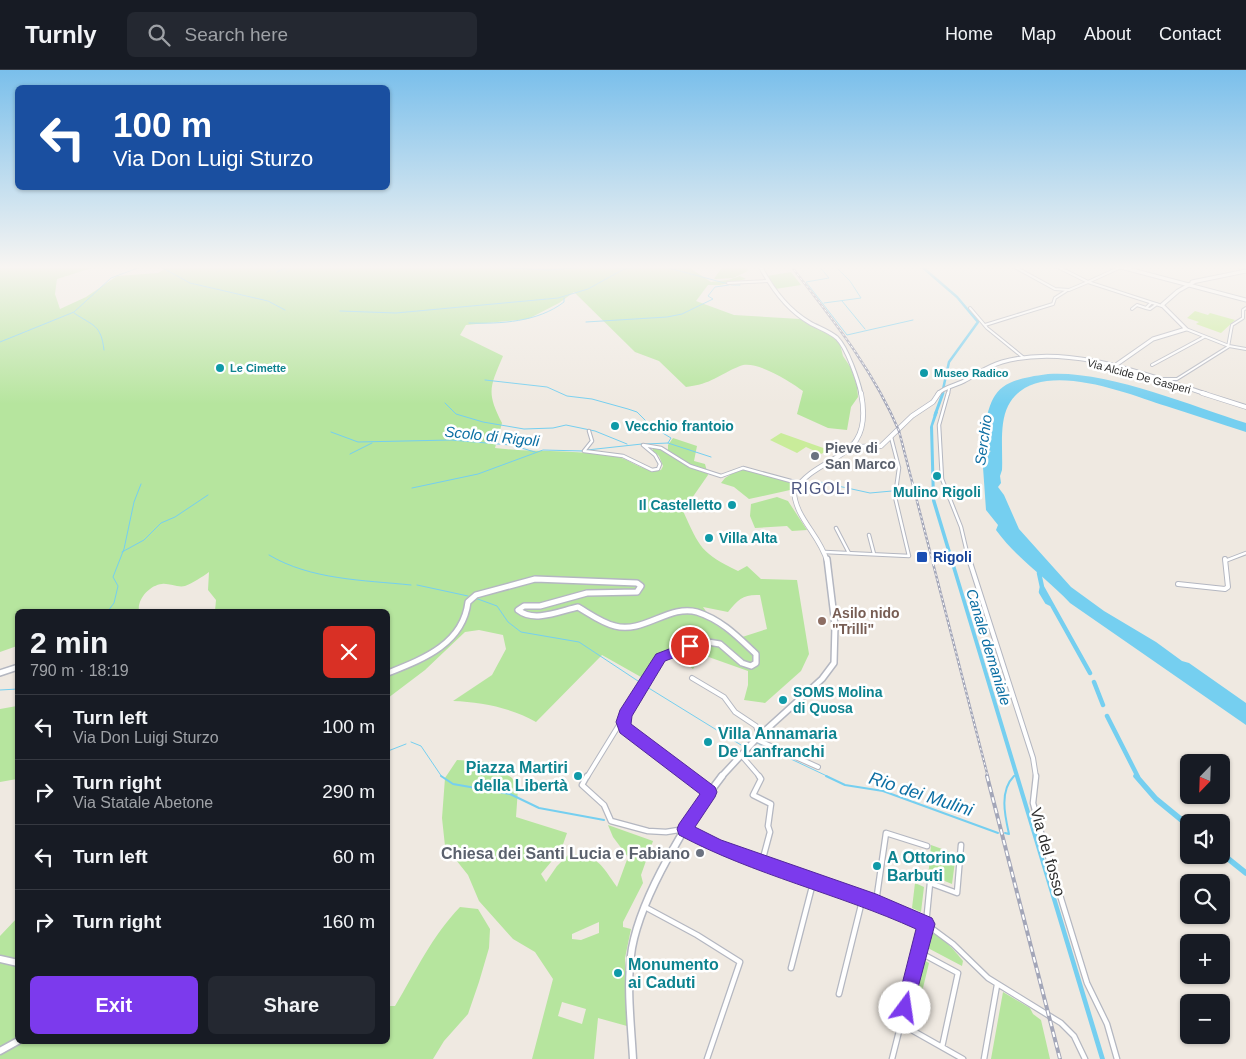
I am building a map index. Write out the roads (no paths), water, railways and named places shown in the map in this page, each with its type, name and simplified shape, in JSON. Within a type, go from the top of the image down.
[{"type":"street","points":[[633,1059],[631,957],[636,932],[645,908],[685,829],[709,792],[740,753],[822,679],[834,663],[835,636],[824,552],[794,501],[794,491],[798,483],[805,476],[852,447],[864,409],[861,388],[843,346],[834,335],[805,320],[795,312]]},
{"type":"street","points":[[974,312],[985,325],[1024,358]]},
{"type":"street","points":[[985,325],[1027,312]]},
{"type":"street","points":[[1169,312],[1186,328],[1229,346],[1246,349]]},
{"type":"street","points":[[1161,381],[1177,379],[1229,346],[1232,325],[1243,318],[1243,312]]},
{"type":"street","points":[[1113,367],[1153,339],[1186,328]]},
{"type":"street","points":[[1152,365],[1205,337]]},
{"type":"street","name":"Via Alcide De Gasperi","points":[[852,447],[877,447],[892,437],[912,416],[933,402],[946,389],[990,366],[1024,358],[1065,359],[1113,367],[1246,407]]},
{"type":"street","name":"Via del fosso","points":[[946,389],[939,425],[942,479],[961,527],[972,571],[1033,758],[1036,778],[1032,803],[1043,840],[1087,983],[1107,1024],[1117,1059]]},
{"type":"street","points":[[589,431],[592,441],[584,451],[622,456],[652,470],[658,469],[660,464],[655,455],[643,447],[643,445],[661,448],[690,466],[721,476],[743,468],[798,483]]},
{"type":"street","points":[[824,552],[909,556],[895,497],[900,468],[892,437]]},
{"type":"street","points":[[836,528],[849,553]]},
{"type":"street","points":[[869,536],[874,554]]},
{"type":"street","points":[[1178,584],[1225,589],[1228,587],[1225,559],[1246,553]]},
{"type":"street","points":[[390,672],[438,651],[467,616],[468,602],[473,596],[535,579],[632,581],[641,586],[637,592],[586,593],[552,602],[540,608],[524,606],[518,610],[523,614],[537,616],[578,607],[603,622],[617,627],[634,627],[683,612],[696,612],[725,625],[757,658],[754,665],[746,665],[720,644],[708,642],[664,656],[659,660],[582,785],[602,802],[608,810],[611,821],[653,833],[674,833],[685,829],[718,847],[863,897],[926,924],[953,944],[978,970],[997,985],[1061,1023],[1074,1036],[1085,1059]]},
{"type":"street","points":[[0,673],[15,668]]},
{"type":"street","points":[[692,678],[724,697],[735,712],[756,726],[757,737]]},
{"type":"street","points":[[623,719],[623,725],[628,731],[709,792]]},
{"type":"street","points":[[757,737],[818,767]]},
{"type":"street","points":[[740,753],[761,779],[753,795],[771,804],[768,826],[770,832],[762,862]]},
{"type":"street","points":[[876,902],[886,833],[927,846]]},
{"type":"street","points":[[892,1059],[926,924],[930,883],[957,893],[961,845]]},
{"type":"street","points":[[791,968],[814,879]]},
{"type":"street","points":[[839,994],[863,897]]},
{"type":"street","points":[[645,908],[697,934],[740,962],[707,1059]]},
{"type":"street","points":[[919,952],[958,973],[942,1047]]},
{"type":"street","points":[[0,959],[15,962]]},
{"type":"street","points":[[984,1059],[997,985]]},
{"type":"street","points":[[901,1024],[963,1059]]},
{"type":"street","points":[[0,1051],[15,1043]]},
{"type":"water","name":"Serchio","points":[[1048,374],[1071,374],[1121,383],[1246,423],[1246,432],[1128,393],[1082,382],[1059,380],[1038,383],[1021,391],[1008,406],[1005,413],[1002,429],[1001,483],[998,487],[1004,495],[1019,529],[1071,587],[1104,611],[1156,642],[1182,661],[1189,663],[1246,703],[1246,725],[1070,603],[1022,559],[996,530],[998,525],[986,510],[982,453],[984,450],[988,453],[991,451],[984,449],[985,444],[982,441],[989,410],[993,399],[1007,385],[1017,380]]},
{"type":"water","points":[[935,411],[938,412],[933,426],[935,499],[1105,1059],[1100,1059],[932,501],[930,427]]},
{"type":"waterway","points":[[0,342],[74,312]]},
{"type":"waterway","points":[[372,312],[405,312]]},
{"type":"waterway","points":[[469,323],[506,322],[531,318],[547,312]]},
{"type":"waterway","points":[[586,322],[667,317],[686,312]]},
{"type":"waterway","points":[[829,312],[847,335],[913,320]]},
{"type":"waterway","points":[[851,312],[865,329]]},
{"type":"waterway","name":"Canale demaniale","points":[[942,394],[949,362],[978,322],[970,312]]},
{"type":"waterway","points":[[74,313],[98,330],[103,341],[104,350]]},
{"type":"waterway","points":[[485,380],[547,387],[567,396],[592,399],[637,412],[651,426],[671,438],[668,443]]},
{"type":"waterway","name":"Canale demaniale","points":[[935,415],[943,393]]},
{"type":"waterway","points":[[445,403],[456,414],[483,422],[524,429],[553,428],[566,425],[595,431],[627,444]]},
{"type":"waterway","name":"Scolo di Rigoli","points":[[331,432],[358,442],[451,440],[511,445],[535,452]]},
{"type":"waterway","points":[[350,454],[372,443]]},
{"type":"waterway","name":"Scolo di Rigoli","points":[[646,444],[668,443]]},
{"type":"waterway","name":"Scolo di Rigoli","points":[[668,443],[711,457]]},
{"type":"waterway","name":"Scolo di Rigoli","points":[[587,450],[642,444]]},
{"type":"waterway","points":[[412,488],[478,474],[543,450],[583,451]]},
{"type":"waterway","name":"Scolo di Rigoli","points":[[815,481],[870,493],[892,491],[894,487]]},
{"type":"waterway","points":[[123,551],[134,502],[141,484]]},
{"type":"waterway","name":"Scolo di Rigoli","points":[[916,488],[920,489],[922,494],[931,497]]},
{"type":"waterway","points":[[123,551],[144,540],[161,523],[175,517],[208,495]]},
{"type":"waterway","points":[[110,609],[114,603],[118,586],[113,577],[123,551]]},
{"type":"waterway","points":[[269,555],[302,570],[338,578],[411,585]]},
{"type":"waterway","points":[[1039,573],[1042,587]]},
{"type":"waterway","points":[[417,585],[468,596]]},
{"type":"waterway","points":[[1042,587],[1090,673]]},
{"type":"waterway","points":[[1042,587],[1041,592],[1047,602],[1051,604]]},
{"type":"waterway","points":[[475,598],[497,606],[508,622],[521,632],[579,642],[641,683]]},
{"type":"waterway","points":[[1094,682],[1103,705]]},
{"type":"waterway","points":[[647,687],[741,745]]},
{"type":"waterway","name":"Rio dei Mulini","points":[[0,690],[15,689]]},
{"type":"waterway","points":[[1107,716],[1138,777]]},
{"type":"waterway","name":"Rio dei Mulini","points":[[411,742],[421,746],[442,776]]},
{"type":"waterway","name":"Rio dei Mulini","points":[[757,743],[829,777]]},
{"type":"waterway","name":"Rio dei Mulini","points":[[390,750],[406,744]]},
{"type":"waterway","name":"Rio dei Mulini","points":[[442,776],[453,784],[510,794],[539,808],[604,820]]},
{"type":"waterway","name":"Rio dei Mulini","points":[[826,776],[845,785],[883,791],[998,833]]},
{"type":"waterway","name":"Rio dei Mulini","points":[[1005,833],[1009,834],[1004,804],[1006,789],[1014,776]]},
{"type":"waterway","points":[[1136,776],[1156,799],[1180,819]]},
{"type":"waterway","points":[[1230,860],[1246,873]]},
{"type":"railway","points":[[826,312],[851,345],[877,387],[899,431],[988,777]]},
{"type":"railway","points":[[987,776],[1060,1059]]},
{"type":"place","name":"Le Cimette","points":[[220,368]]},
{"type":"place","name":"Museo Radico","points":[[924,373]]},
{"type":"place","name":"Vecchio frantoio","points":[[615,426]]},
{"type":"place","name":"Pieve di San Marco","points":[[815,456]]},
{"type":"place","name":"Mulino Rigoli","points":[[937,476]]},
{"type":"place","name":"Il Castelletto","points":[[732,505]]},
{"type":"place","name":"Villa Alta","points":[[709,538]]},
{"type":"place","name":"Rigoli","points":[[922,557]]},
{"type":"place","name":"Asilo nido \"Trilli\"","points":[[822,621]]},
{"type":"place","name":"SOMS Molina di Quosa","points":[[783,700]]},
{"type":"place","name":"Villa Annamaria De Lanfranchi","points":[[708,742]]},
{"type":"place","name":"Piazza Martiri della Libertà","points":[[578,776]]},
{"type":"place","name":"Chiesa dei Santi Lucia e Fabiano","points":[[700,853]]},
{"type":"place","name":"A Ottorino Barbuti","points":[[877,866]]},
{"type":"place","name":"Monumento ai Caduti","points":[[618,973]]},
{"type":"district","name":"RIGOLI","points":[[821,488]]}]
